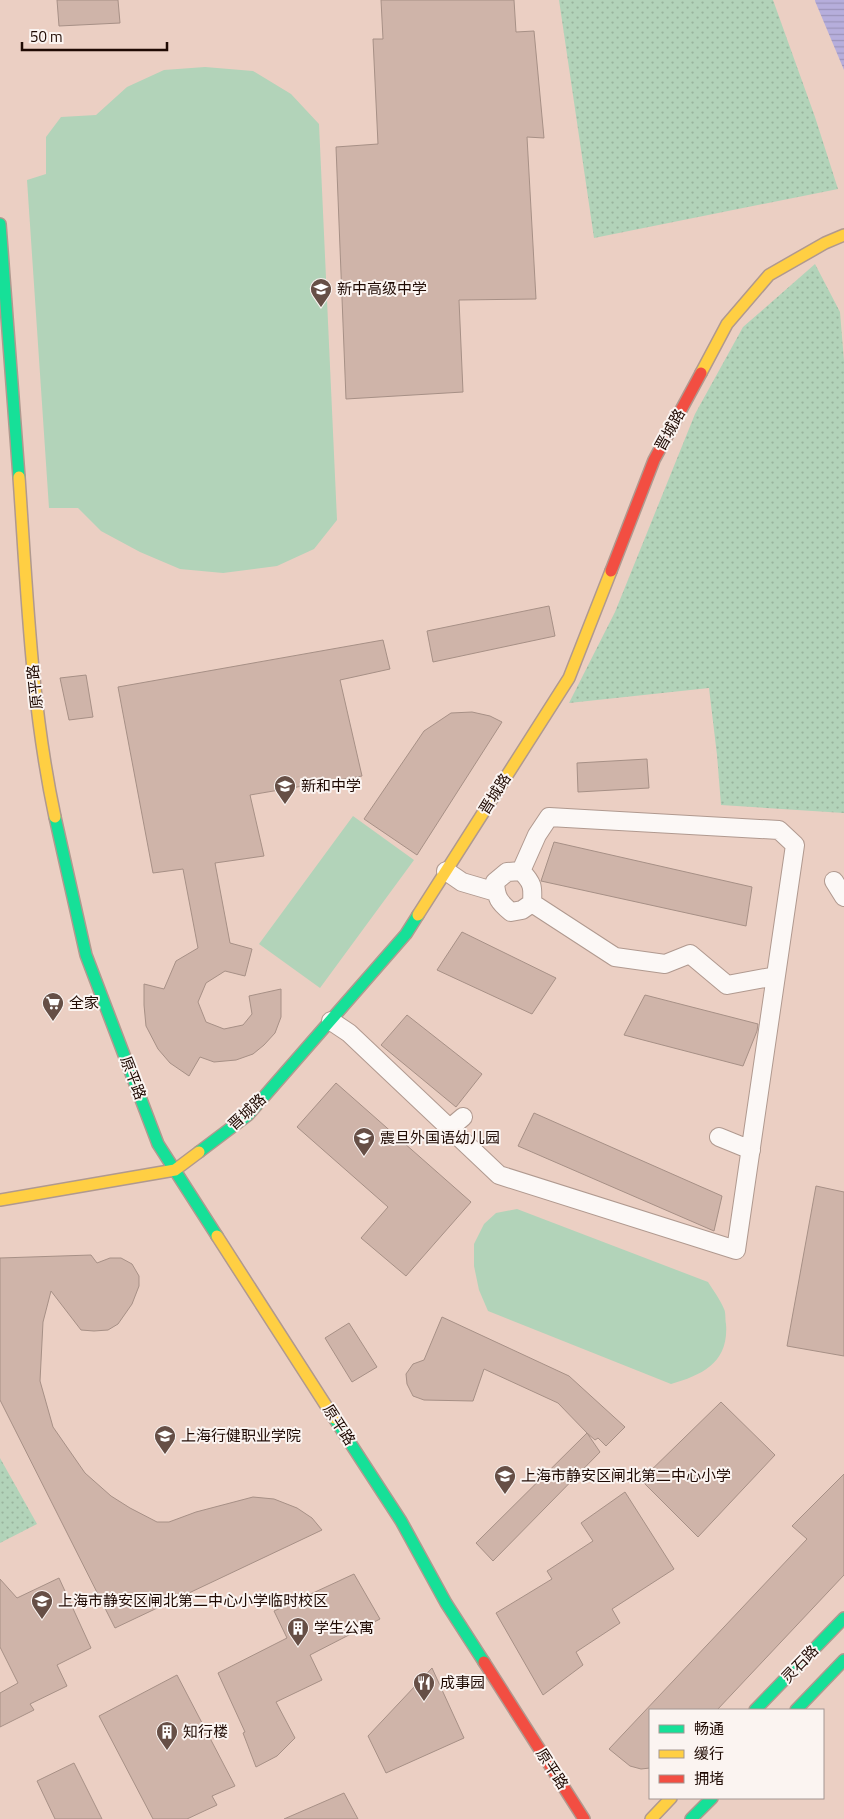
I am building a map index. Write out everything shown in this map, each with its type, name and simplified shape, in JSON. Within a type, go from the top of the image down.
[{"type":"street","name":"原平路","points":[[0,224],[35,695],[46,774],[86,955],[158,1144],[401,1521],[446,1603],[584,1819]]},
{"type":"street","name":"晋城路","points":[[0,1200],[175,1170],[248,1115],[331,1021],[406,934],[569,678],[654,460],[728,324],[769,275],[825,243],[844,235]]},
{"type":"street","points":[[331,1021],[349,1033],[457,1122],[499,1175],[736,1250],[795,845],[779,830],[549,818],[537,834],[521,871]]},
{"type":"street","points":[[446,871],[462,882],[496,892]]},
{"type":"street","points":[[521,871],[530,880],[532,903],[522,910],[511,912],[500,903],[495,882],[507,872],[521,871]]},
{"type":"street","points":[[834,881],[844,897]]},
{"type":"street","points":[[532,903],[615,957],[665,964],[690,954],[728,985],[776,976]]},
{"type":"street","points":[[719,1137],[751,1150]]},
{"type":"street","name":"灵石路","points":[[756,1709],[844,1618]]},
{"type":"street","name":"灵石路","points":[[797,1709],[844,1660]]},
{"type":"street","points":[[651,1819],[670,1799]]},
{"type":"street","points":[[691,1819],[711,1799]]},
{"type":"green space","points":[[559,0],[773,0],[815,117],[838,189],[594,238]]},
{"type":"green space","points":[[205,67],[253,71],[291,94],[319,124],[337,520],[314,549],[277,566],[223,573],[180,569],[140,552],[101,531],[78,508],[49,508],[27,180],[46,174],[46,137],[61,117],[96,115],[127,87],[164,70]]},
{"type":"green space","points":[[815,264],[840,312],[844,361],[844,813],[721,805],[709,688],[569,703],[615,612],[695,414],[743,327]]},
{"type":"green space","points":[[353,816],[414,860],[320,988],[259,944]]},
{"type":"green space","points":[[517,1209],[708,1282],[721,1302],[725,1312],[726,1324],[726,1337],[723,1348],[712,1365],[694,1376],[671,1384],[488,1311],[479,1290],[474,1266],[474,1244],[484,1224],[496,1213]]},
{"type":"green space","points":[[0,1458],[37,1524],[0,1543]]},
{"type":"shaded area","points":[[844,0],[844,70],[815,1]]},
{"type":"building","points":[[57,0],[118,0],[120,23],[59,26]]},
{"type":"building","points":[[381,0],[514,0],[516,32],[534,31],[544,138],[527,137],[536,299],[459,300],[463,392],[346,399],[336,147],[378,144],[373,39],[383,39]]},
{"type":"building","points":[[549,606],[555,636],[433,662],[427,631]]},
{"type":"building","points":[[383,640],[390,669],[340,680],[362,776],[250,795],[264,856],[215,863],[230,943],[252,949],[245,976],[225,971],[206,983],[198,1002],[206,1022],[224,1029],[243,1025],[252,1014],[249,996],[281,989],[281,1017],[275,1033],[253,1054],[236,1060],[214,1062],[200,1057],[189,1076],[170,1063],[158,1049],[146,1026],[144,984],[164,989],[176,961],[198,948],[183,869],[153,873],[118,687]]},
{"type":"building","points":[[86,675],[93,717],[69,720],[60,678]]},
{"type":"building","points":[[472,712],[490,716],[502,722],[417,855],[364,819],[424,731],[451,713]]},
{"type":"building","points":[[647,759],[649,788],[578,792],[577,763]]},
{"type":"building","points":[[554,842],[752,887],[746,926],[541,881]]},
{"type":"building","points":[[462,932],[556,978],[532,1014],[437,970]]},
{"type":"building","points":[[645,995],[758,1024],[743,1066],[624,1035]]},
{"type":"building","points":[[407,1015],[482,1074],[456,1107],[381,1045]]},
{"type":"building","points":[[336,1083],[471,1202],[406,1276],[361,1238],[388,1207],[297,1127]]},
{"type":"building","points":[[534,1113],[722,1196],[714,1231],[518,1146]]},
{"type":"building","points":[[816,1186],[844,1192],[844,1356],[787,1346]]},
{"type":"building","points":[[91,1255],[97,1263],[110,1258],[121,1258],[132,1264],[139,1276],[139,1286],[132,1304],[118,1324],[108,1330],[94,1331],[81,1330],[51,1291],[43,1322],[40,1381],[53,1427],[85,1473],[111,1496],[157,1522],[169,1522],[196,1512],[253,1497],[274,1499],[297,1508],[312,1518],[322,1530],[115,1628],[0,1400],[0,1258]]},
{"type":"building","points":[[442,1317],[569,1376],[625,1427],[606,1446],[598,1438],[595,1440],[587,1433],[558,1403],[484,1369],[473,1401],[424,1400],[413,1396],[407,1384],[406,1374],[413,1364],[424,1360]]},
{"type":"building","points":[[349,1323],[377,1367],[352,1382],[325,1338]]},
{"type":"building","points":[[721,1402],[775,1455],[698,1537],[641,1480]]},
{"type":"building","points":[[587,1433],[600,1452],[493,1561],[476,1543]]},
{"type":"building","points":[[844,1474],[844,1575],[718,1709],[649,1709],[649,1768],[641,1769],[630,1766],[609,1749],[807,1539],[792,1526]]},
{"type":"building","points":[[625,1492],[674,1569],[612,1609],[620,1623],[576,1652],[583,1665],[543,1695],[496,1613],[552,1579],[547,1571],[593,1541],[581,1523]]},
{"type":"building","name":"学生公寓","points":[[354,1574],[380,1619],[310,1655],[322,1680],[276,1702],[295,1738],[277,1756],[256,1767],[243,1733],[245,1732],[218,1673],[287,1638],[274,1611]]},
{"type":"building","points":[[59,1578],[91,1648],[57,1665],[67,1686],[30,1704],[34,1710],[0,1727],[0,1693],[18,1683],[0,1647],[0,1579],[17,1598]]},
{"type":"building","name":"成事园","points":[[432,1668],[464,1738],[386,1773],[368,1736]]},
{"type":"building","name":"知行楼","points":[[177,1675],[235,1786],[212,1796],[217,1805],[187,1819],[153,1819],[99,1716]]},
{"type":"building","points":[[74,1763],[102,1819],[55,1819],[37,1781]]},
{"type":"building","points":[[344,1793],[358,1819],[284,1819]]},
{"type":"traffic: fast","points":[[0,224],[19,477]]},
{"type":"traffic: fast","points":[[55,817],[86,955],[158,1144],[217,1236]]},
{"type":"traffic: fast","points":[[199,1152],[248,1115],[406,934],[418,915]]},
{"type":"traffic: fast","points":[[334,1418],[401,1521],[446,1603],[484,1662]]},
{"type":"traffic: fast","points":[[756,1709],[844,1618]]},
{"type":"traffic: fast","points":[[797,1709],[844,1660]]},
{"type":"traffic: fast","points":[[691,1819],[711,1799]]},
{"type":"traffic: slow","points":[[701,373],[727,324],[769,275],[825,243],[844,235]]},
{"type":"traffic: slow","points":[[19,477],[35,690],[40,733],[55,817]]},
{"type":"traffic: slow","points":[[418,915],[569,678],[611,571]]},
{"type":"traffic: slow","points":[[0,1200],[175,1170],[199,1152]]},
{"type":"traffic: slow","points":[[217,1236],[334,1418]]},
{"type":"traffic: slow","points":[[651,1819],[670,1799]]},
{"type":"traffic: jam","points":[[611,571],[654,460],[701,373]]},
{"type":"traffic: jam","points":[[484,1662],[584,1819]]},
{"type":"place","name":"新中高级中学","points":[[321,308]]},
{"type":"place","name":"新和中学","points":[[285,805]]},
{"type":"place","name":"全家","points":[[53,1022]]},
{"type":"place","name":"震旦外国语幼儿园","points":[[364,1157]]},
{"type":"place","name":"上海行健职业学院","points":[[165,1455]]},
{"type":"place","name":"上海市静安区闸北第二中心小学","points":[[505,1495]]},
{"type":"place","name":"上海市静安区闸北第二中心小学临时校区","points":[[42,1620]]},
{"type":"place","name":"学生公寓","points":[[298,1647]]},
{"type":"place","name":"成事园","points":[[424,1702]]},
{"type":"place","name":"知行楼","points":[[167,1751]]}]
